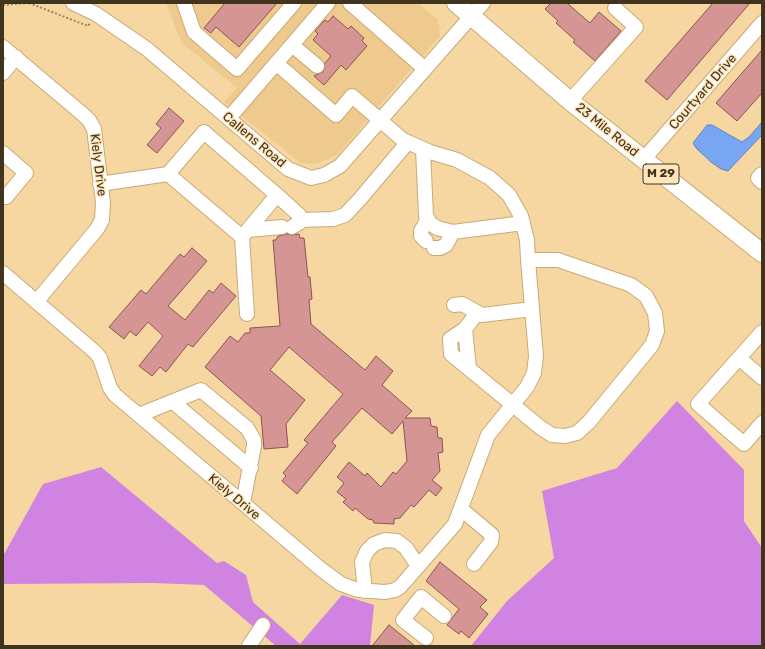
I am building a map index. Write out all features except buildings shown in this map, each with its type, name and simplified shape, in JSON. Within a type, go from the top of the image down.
[{"type":"main road","name":"23 Mile Road","points":[[456,3],[477,10],[570,101],[643,160],[762,252]]},
{"type":"street","points":[[184,3],[194,32],[237,69],[294,3]]},
{"type":"street","points":[[229,118],[328,3]]},
{"type":"street","points":[[350,3],[425,69]]},
{"type":"street","name":"Callens Road","points":[[78,4],[147,49],[288,169],[311,178],[324,174],[340,166],[477,10]]},
{"type":"street","points":[[570,101],[636,27],[615,8]]},
{"type":"street","name":"Courtyard Drive","points":[[643,160],[762,23]]},
{"type":"street","points":[[292,45],[317,66]]},
{"type":"street","name":"Kiely Drive","points":[[3,47],[79,111],[94,129],[103,212],[97,229],[36,301]]},
{"type":"street","points":[[3,73],[16,57]]},
{"type":"street","points":[[276,63],[336,115],[352,96],[408,142],[423,149],[457,160],[490,178],[509,195],[521,216],[523,223],[528,260],[536,356],[534,373],[527,387],[488,435],[455,524],[400,587],[410,610]]},
{"type":"street","points":[[100,184],[168,174],[204,132],[299,215],[291,225]]},
{"type":"street","points":[[168,174],[245,233],[333,219],[345,215],[408,142]]},
{"type":"street","points":[[423,149],[426,216],[437,228],[453,232],[523,223]]},
{"type":"street","points":[[3,153],[26,173],[6,197],[3,195]]},
{"type":"street","points":[[762,174],[758,178],[762,182]]},
{"type":"street","points":[[247,314],[245,233],[277,195]]},
{"type":"street","points":[[428,219],[421,231],[421,236],[430,244],[440,248],[446,245],[453,232]]},
{"type":"street","points":[[477,313],[465,329],[450,339],[451,354],[541,428],[552,435],[565,436],[577,433],[589,422],[652,345],[657,331],[655,313],[646,296],[631,285],[558,260],[528,260]]},
{"type":"street","name":"Kiely Drive","points":[[3,273],[95,352],[100,358],[112,391],[242,503],[331,577],[349,587],[365,591],[390,592],[400,587]]},
{"type":"street","points":[[454,305],[462,304],[477,313],[482,314],[532,309]]},
{"type":"street","points":[[762,332],[698,404],[744,444],[762,423]]},
{"type":"street","points":[[739,358],[762,378]]},
{"type":"street","points":[[139,415],[201,390],[247,428],[254,440],[254,446],[251,468],[242,503]]},
{"type":"street","points":[[173,402],[251,468]]},
{"type":"street","points":[[461,509],[492,535],[491,542],[474,564]]},
{"type":"street","points":[[365,591],[362,562],[371,547],[380,541],[392,540],[409,544],[418,566]]},
{"type":"street","points":[[426,638],[403,620],[410,610],[421,597],[444,616]]},
{"type":"street","points":[[248,646],[263,625]]},
{"type":"path","points":[[3,5],[27,3]]},
{"type":"shaded area","points":[[166,3],[418,3],[438,20],[440,36],[337,155],[316,164],[301,163],[224,102],[237,88],[181,42]]},
{"type":"shaded area","points":[[677,401],[744,470],[744,521],[762,548],[762,646],[471,646],[507,601],[554,558],[542,491],[617,468]]},
{"type":"shaded area","points":[[101,467],[217,563],[224,561],[246,575],[253,602],[300,644],[342,595],[374,605],[370,646],[276,646],[204,585],[153,583],[3,584],[3,556],[43,484]]},
{"type":"water","points":[[762,122],[762,135],[728,171],[721,169],[711,162],[696,148],[693,143],[707,125],[712,125],[742,142],[749,137]]}]
